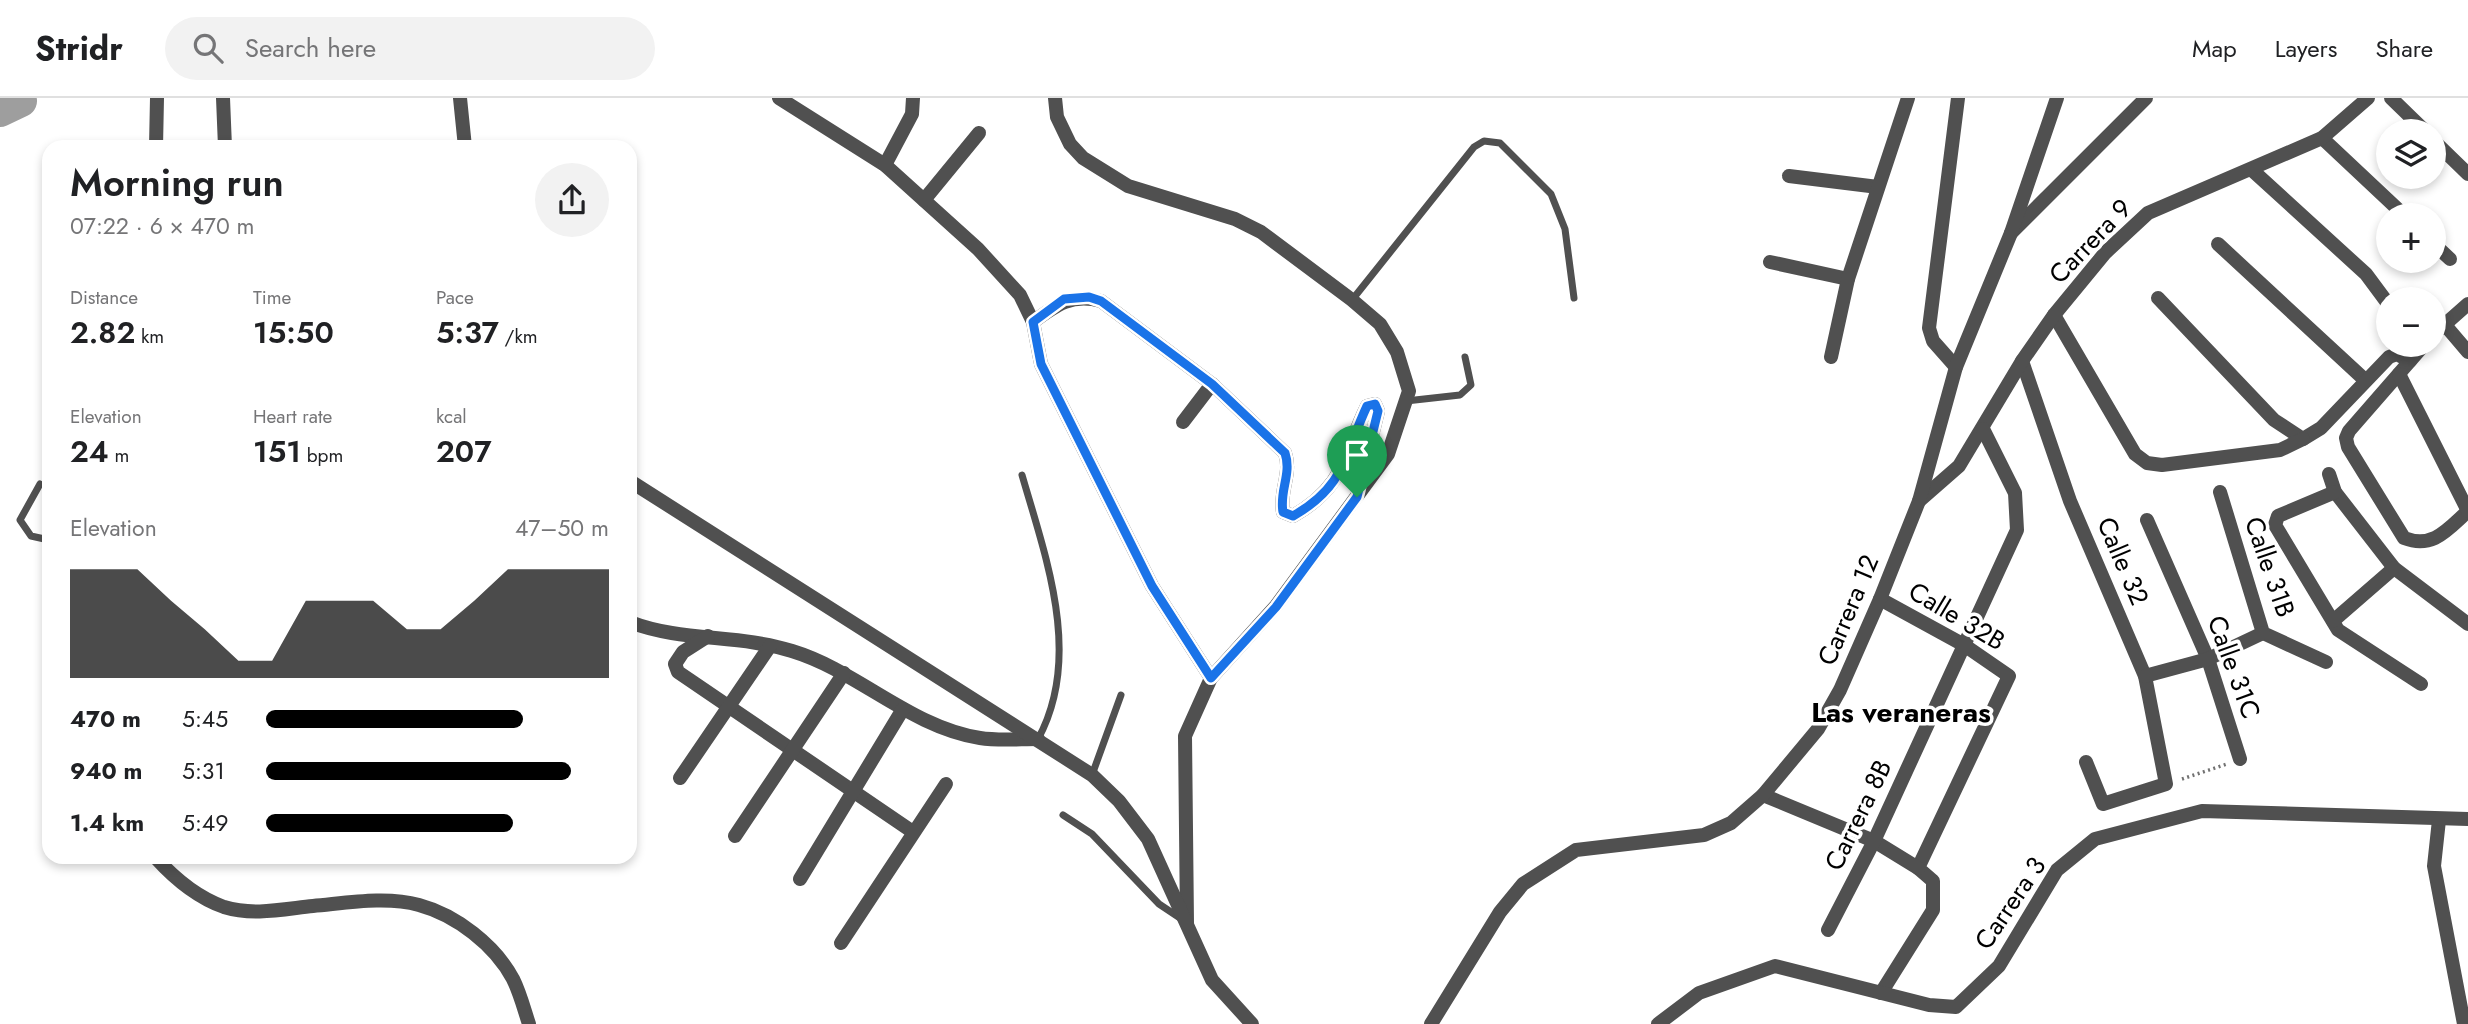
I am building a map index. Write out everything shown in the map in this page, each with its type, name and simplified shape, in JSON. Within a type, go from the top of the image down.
[{"type":"street","points":[[156,140],[157,98]]},
{"type":"street","points":[[223,98],[225,140]]},
{"type":"street","points":[[460,98],[464,140]]},
{"type":"street","points":[[779,98],[885,165],[978,249],[1012,286],[1033,322],[1041,364],[1152,586],[1211,678]]},
{"type":"street","points":[[885,165],[912,114],[913,98]]},
{"type":"street","points":[[1055,98],[1057,117],[1070,144],[1083,158],[1128,186],[1235,219],[1261,232],[1352,300],[1380,324],[1397,352],[1409,391],[1388,454],[1276,607],[1211,678],[1185,736],[1187,923]]},
{"type":"street","points":[[1831,357],[1848,279],[1908,98]]},
{"type":"street","points":[[1956,367],[1933,341],[1929,328],[1958,98]]},
{"type":"street","name":"Carrera 12","points":[[1430,1024],[1500,912],[1523,884],[1576,850],[1704,835],[1731,823],[1763,795],[1818,729],[1840,690],[1880,600],[1919,501],[1956,367],[2011,233],[2057,98]]},
{"type":"street","points":[[2011,233],[2146,98]]},
{"type":"street","name":"Carrera 9","points":[[1919,501],[1959,466],[2022,361],[2054,315],[2105,253],[2148,213],[2322,138],[2368,98]]},
{"type":"street","points":[[2391,98],[2413,119]]},
{"type":"street","points":[[925,200],[979,133]]},
{"type":"street","points":[[2322,138],[2391,203]]},
{"type":"street","points":[[2446,153],[2468,174]]},
{"type":"street","points":[[2252,170],[2366,274],[2376,287]]},
{"type":"street","points":[[1789,176],[1878,187]]},
{"type":"street","points":[[2218,244],[2365,380]]},
{"type":"street","points":[[2446,256],[2449,259]]},
{"type":"street","points":[[1770,262],[1848,279]]},
{"type":"street","points":[[1033,322],[1064,299],[1089,297],[1101,301],[1212,384],[1285,453],[1289,467],[1281,502],[1283,512],[1293,516],[1329,491],[1342,470],[1367,406],[1375,404],[1378,411],[1357,497]]},
{"type":"street","points":[[2158,298],[2274,420],[2303,439]]},
{"type":"street","points":[[2446,324],[2468,304]]},
{"type":"street","points":[[2054,315],[2136,454],[2147,463],[2162,465],[2280,450],[2321,428],[2389,357],[2397,354],[2410,361]]},
{"type":"street","points":[[2446,335],[2468,352]]},
{"type":"street","points":[[2399,374],[2468,511],[2435,540],[2418,543],[2404,538],[2348,447],[2346,438],[2349,431],[2413,357]]},
{"type":"street","name":"Calle 32","points":[[2022,361],[2070,501],[2145,676],[2166,784]]},
{"type":"street","points":[[1183,422],[1212,384]]},
{"type":"street","name":"Carrera 8B","points":[[1828,930],[1874,841],[2017,530],[2015,492],[1983,429]]},
{"type":"street","points":[[2329,474],[2335,492],[2394,568],[2468,624]]},
{"type":"street","points":[[637,485],[1092,775],[1119,800],[1148,839],[1212,980],[1252,1024]]},
{"type":"street","name":"Calle 31B","points":[[2220,492],[2263,633],[2326,662]]},
{"type":"street","points":[[2335,492],[2275,519],[2344,636],[2421,684]]},
{"type":"street","name":"Calle 31C","points":[[2147,520],[2208,659],[2241,759]]},
{"type":"street","points":[[2333,621],[2394,568]]},
{"type":"street","name":"Calle 32B","points":[[1880,600],[1964,645],[2009,676],[1918,868]]},
{"type":"street","points":[[637,625],[652,631],[708,636],[793,651],[844,673],[903,709],[980,738],[1038,739]]},
{"type":"street","points":[[2145,676],[2208,659],[2263,633]]},
{"type":"street","points":[[708,636],[683,652],[675,664],[678,672],[913,832]]},
{"type":"street","points":[[680,778],[770,646]]},
{"type":"street","points":[[735,835],[844,673]]},
{"type":"street","points":[[800,878],[903,709]]},
{"type":"street","points":[[2086,762],[2103,804],[2166,784]]},
{"type":"street","points":[[841,943],[946,784]]},
{"type":"street","points":[[1763,795],[1874,841],[1918,868],[1933,881],[1933,910],[1881,993]]},
{"type":"street","name":"Carrera 3","points":[[1658,1024],[1699,993],[1723,982],[1775,966],[1929,1005],[1956,1007],[1999,966],[2057,870],[2095,839],[2202,811],[2439,820],[2468,818]]},
{"type":"street","points":[[2439,820],[2434,866],[2464,1024]]},
{"type":"street","points":[[161,864],[175,879],[198,895],[225,907],[257,912],[386,901],[420,905],[459,923],[491,948],[513,979],[529,1024]]},
{"type":"lane","points":[[1352,300],[1474,147],[1484,141],[1500,144],[1551,194],[1565,229],[1574,298]]},
{"type":"lane","points":[[1406,401],[1460,395],[1471,385],[1465,357]]},
{"type":"lane","points":[[1022,475],[1047,561],[1057,619],[1055,704],[1038,739]]},
{"type":"lane","points":[[40,484],[20,520],[31,536],[42,538]]},
{"type":"lane","points":[[1092,775],[1121,695]]},
{"type":"lane","points":[[1063,816],[1092,834],[1159,904],[1187,923]]},
{"type":"path","name":"Calle 31C","points":[[2166,784],[2241,759]]},
{"type":"waterway","points":[[0,111],[21,101],[20,98]]},
{"type":"district","name":"Las veraneras","points":[[1901,712]]},
{"type":"route","points":[[1089,297],[1101,301],[1212,384],[1285,453],[1289,467],[1281,502],[1283,512],[1293,516],[1329,491],[1342,470],[1367,406],[1375,404],[1378,411],[1357,497],[1276,607],[1211,678],[1152,586],[1041,364],[1033,322],[1064,299],[1089,297]]}]
